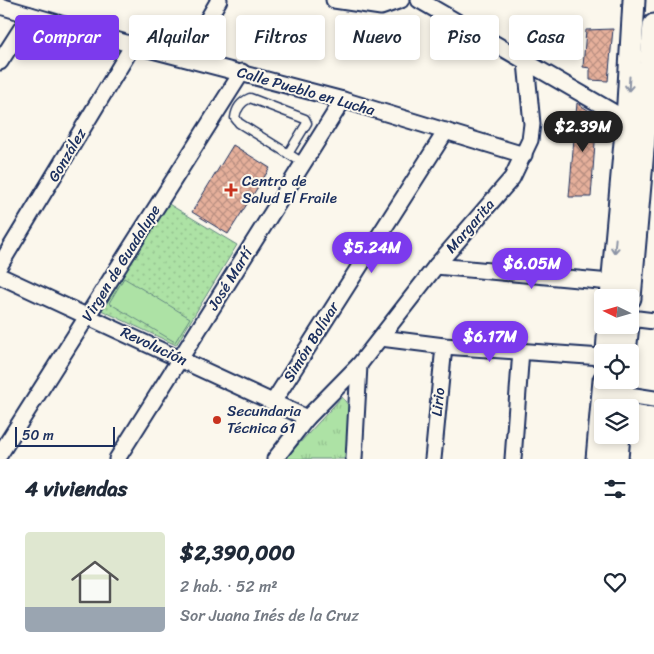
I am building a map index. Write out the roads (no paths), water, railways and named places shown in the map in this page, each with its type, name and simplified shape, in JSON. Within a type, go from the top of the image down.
[{"type":"main road","points":[[621,289],[642,45],[634,0]]},
{"type":"main road","points":[[621,289],[627,120],[642,45],[654,25]]},
{"type":"main road","points":[[596,459],[603,389]]},
{"type":"main road","points":[[618,459],[619,444]]},
{"type":"street","points":[[211,15],[220,0]]},
{"type":"street","points":[[334,0],[380,7],[401,0]]},
{"type":"street","points":[[419,0],[627,120]]},
{"type":"street","name":"Calle Pueblo en Lucha","points":[[0,6],[30,15]]},
{"type":"street","points":[[0,62],[15,38]]},
{"type":"street","name":"González","points":[[0,265],[129,52]]},
{"type":"street","name":"Calle Pueblo en Lucha","points":[[193,60],[343,100],[524,155]]},
{"type":"street","name":"Margarita","points":[[275,459],[307,418],[381,338],[436,266],[512,178],[530,140],[532,124],[526,62]]},
{"type":"street","name":"Virgen de Guadalupe","points":[[0,454],[242,72]]},
{"type":"street","name":"José Martí","points":[[117,459],[343,100]]},
{"type":"street","name":"Simón Bolívar","points":[[274,402],[446,131]]},
{"type":"street","points":[[436,266],[613,289]]},
{"type":"street","name":"Revolución","points":[[0,276],[307,418]]},
{"type":"street","points":[[639,319],[654,321]]},
{"type":"street","points":[[381,338],[444,346],[594,356]]},
{"type":"street","name":"Lirio","points":[[433,459],[444,346]]},
{"type":"street","points":[[513,459],[521,350]]},
{"type":"street","points":[[354,459],[358,365]]},
{"type":"street","points":[[622,394],[654,399]]},
{"type":"lane","points":[[288,154],[307,123],[306,119],[250,98],[244,101],[236,112],[235,118],[239,123],[288,154],[303,163]]},
{"type":"place","name":"Centro de Salud El Fraile","points":[[231,190]]},
{"type":"place","name":"Secundaria Técnica 61","points":[[217,420]]}]
